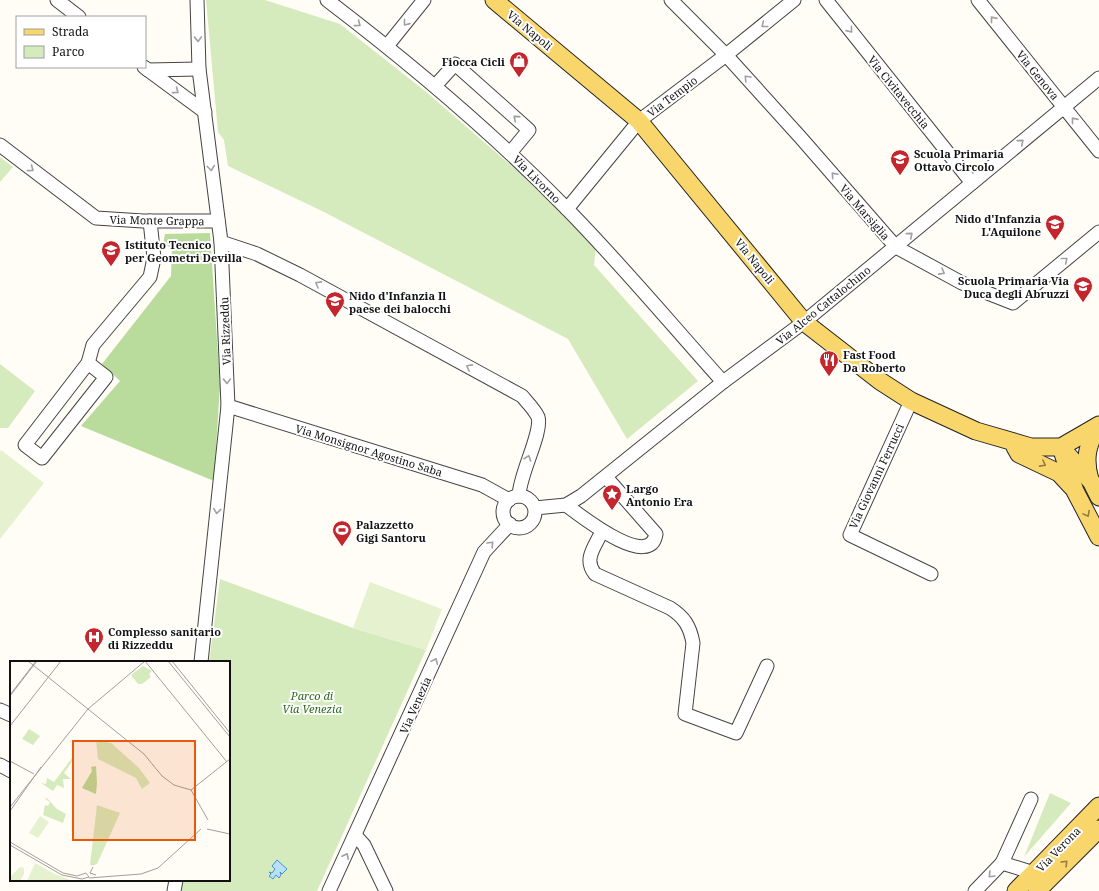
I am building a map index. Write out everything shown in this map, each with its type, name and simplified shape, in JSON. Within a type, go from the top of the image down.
[{"type":"main road","name":"Via Napoli","points":[[494,0],[639,121],[804,322],[880,381],[911,401],[976,431],[1031,447],[1061,447]]},
{"type":"main road","points":[[1061,447],[1099,426]]},
{"type":"main road","points":[[1099,426],[1090,441],[1086,454],[1086,466],[1099,497]]},
{"type":"main road","points":[[1012,442],[1019,454],[1058,473],[1075,491]]},
{"type":"main road","points":[[1061,447],[1091,481]]},
{"type":"main road","points":[[1061,447],[1075,491],[1099,537]]},
{"type":"main road","name":"Via Verona","points":[[1016,891],[1099,806]]},
{"type":"main road","name":"Via Verona","points":[[1037,891],[1099,829]]},
{"type":"street","points":[[57,0],[78,16]]},
{"type":"street","name":"Via Rizzeddu","points":[[197,0],[199,69],[221,242],[228,406],[201,661]]},
{"type":"street","name":"Via Livorno","points":[[327,0],[387,46],[435,86],[510,153],[567,209],[723,382]]},
{"type":"street","points":[[387,46],[424,0]]},
{"type":"street","name":"Via Marsiglia","points":[[671,0],[726,55],[896,247],[962,283],[1013,303],[1099,232]]},
{"type":"street","name":"Via Tempio","points":[[567,209],[639,121],[726,55],[794,0]]},
{"type":"street","name":"Via Civitavecchia","points":[[826,0],[972,183]]},
{"type":"street","name":"Via Genova","points":[[978,0],[1099,151]]},
{"type":"street","points":[[435,86],[454,64],[518,120],[529,130],[510,153]]},
{"type":"street","points":[[146,69],[199,69]]},
{"type":"street","points":[[146,69],[205,112]]},
{"type":"street","name":"Via Alceo Cattalochino","points":[[535,508],[566,505],[581,496],[606,477],[723,382],[804,322],[896,247],[1063,106],[1099,78]]},
{"type":"street","name":"Via Monte Grappa","points":[[0,145],[96,218],[150,221],[218,221]]},
{"type":"street","points":[[88,363],[106,377],[42,458],[25,445],[88,363],[94,345],[150,276],[154,258],[150,221]]},
{"type":"street","points":[[221,242],[257,254],[300,274],[522,396],[538,417],[537,431],[514,498],[504,510],[504,515],[510,524],[515,527],[526,526],[534,519],[535,508],[529,499],[514,498]]},
{"type":"street","name":"Via Giovanni Ferrucci","points":[[911,401],[850,535],[931,574]]},
{"type":"street","name":"Via Monsignor Agostino Saba","points":[[228,406],[482,485],[514,498]]},
{"type":"street","points":[[566,505],[602,532],[640,548],[648,547],[654,541],[656,534],[606,477]]},
{"type":"street","name":"Via Venezia","points":[[329,891],[484,552],[510,524]]},
{"type":"street","points":[[602,532],[589,560],[590,567],[595,574],[670,608],[687,622],[692,632],[694,643],[685,714],[736,733],[767,666]]},
{"type":"street","points":[[0,710],[10,715]]},
{"type":"street","points":[[0,765],[10,770]]},
{"type":"street","points":[[975,891],[1002,863],[1031,799]]},
{"type":"street","points":[[355,835],[364,845],[386,891]]},
{"type":"street","points":[[1002,863],[1034,873]]},
{"type":"street","points":[[174,891],[176,881]]},
{"type":"green space","points":[[206,0],[265,0],[340,24],[425,91],[514,168],[596,246],[594,265],[698,381],[627,439],[568,339],[322,211],[228,166],[224,140],[218,132]]},
{"type":"green space","points":[[0,157],[13,167],[0,182]]},
{"type":"green space","points":[[210,233],[220,385],[214,481],[81,426],[120,381],[102,364],[171,276],[172,248],[163,244],[165,234]]},
{"type":"green space","points":[[0,364],[35,391],[8,428],[0,428]]},
{"type":"green space","points":[[1,450],[44,483],[0,539],[0,452]]},
{"type":"green space","name":"Parco di Via Venezia","points":[[220,579],[353,628],[426,650],[317,891],[181,891],[182,881],[230,881],[230,661],[209,661]]},
{"type":"green space","points":[[370,582],[442,609],[426,650],[353,628]]},
{"type":"green space","points":[[1050,793],[1071,803],[1024,857]]},
{"type":"water","points":[[277,860],[287,869],[282,874],[280,872],[281,875],[279,878],[276,875],[273,879],[269,876],[271,874],[269,872],[272,873],[275,869],[272,866]]},
{"type":"place","name":"Fiocca Cicli","points":[[519,78]]},
{"type":"place","name":"Scuola Primaria Ottavo Circolo","points":[[900,176]]},
{"type":"place","name":"Nido d'Infanzia L'Aquilone","points":[[1055,241]]},
{"type":"place","name":"Istituto Tecnico per Geometri Devilla","points":[[111,267]]},
{"type":"place","name":"Scuola Primaria Via Duca degli Abruzzi","points":[[1083,303]]},
{"type":"place","name":"Nido d'Infanzia Il paese dei balocchi","points":[[335,318]]},
{"type":"place","name":"Fast Food Da Roberto","points":[[829,377]]},
{"type":"place","name":"Largo Antonio Era","points":[[612,511]]},
{"type":"place","name":"Palazzetto Gigi Santoru","points":[[342,547]]},
{"type":"place","name":"Complesso sanitario di Rizzeddu","points":[[94,654]]}]
